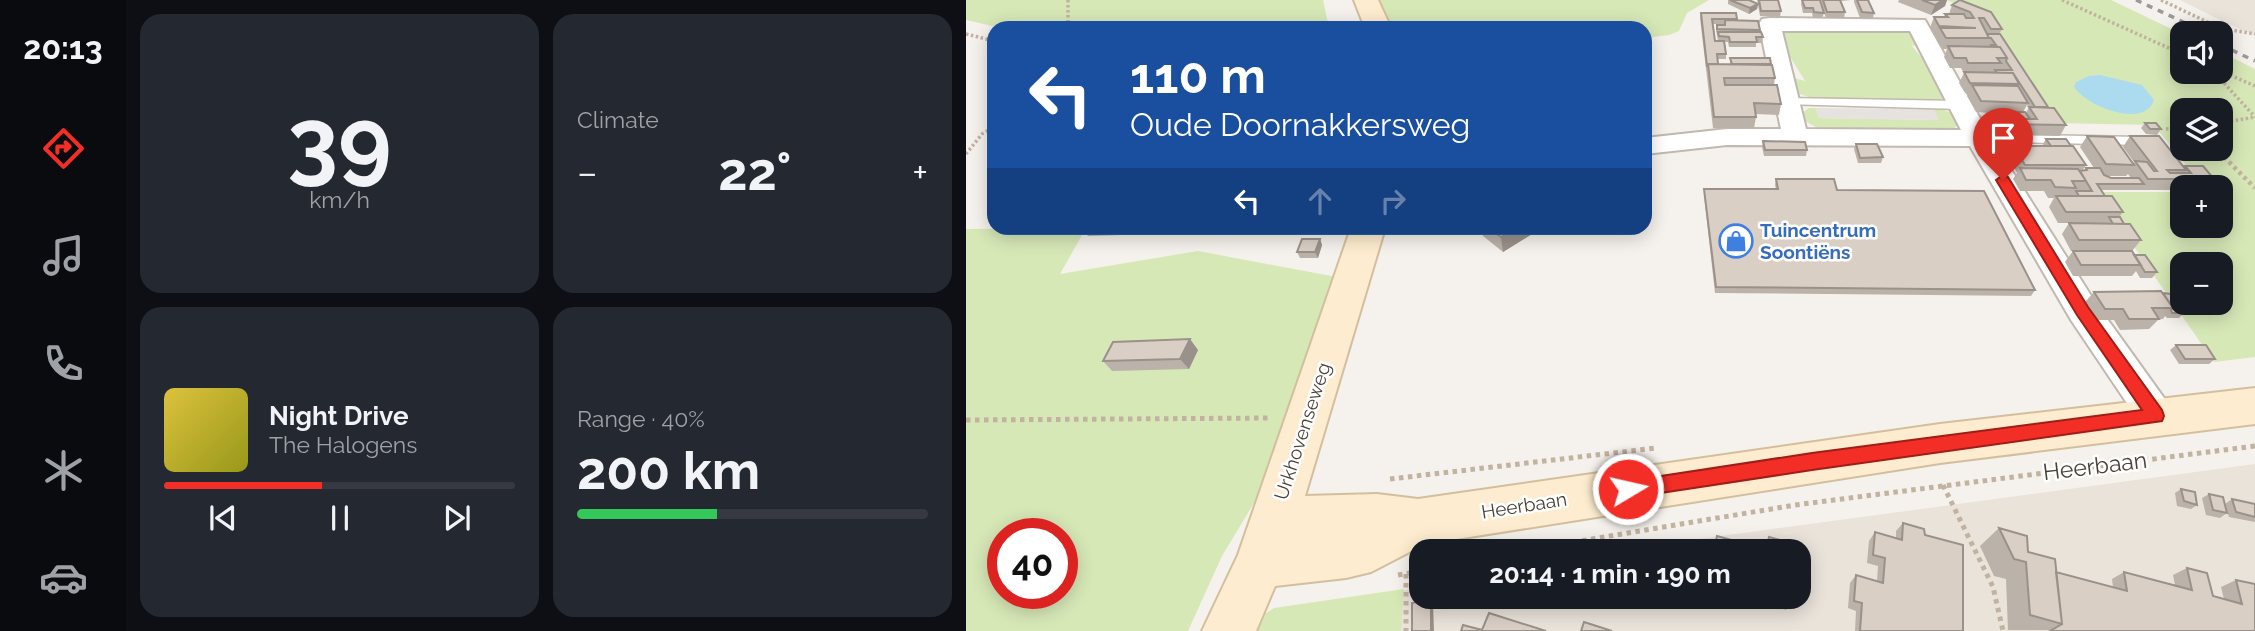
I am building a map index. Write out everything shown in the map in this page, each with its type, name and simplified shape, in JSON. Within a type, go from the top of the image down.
[{"type":"street","points":[[1366,0],[1375,21]]},
{"type":"street","points":[[1795,136],[1769,24],[1917,25],[1978,138],[2083,311],[2155,416]]},
{"type":"street","points":[[1652,145],[1727,137],[1978,138]]},
{"type":"street","name":"Urkhovenseweg","points":[[1228,631],[1267,541],[1366,235]]},
{"type":"street","name":"Heerbaan","points":[[1267,541],[1346,554],[1371,548],[1418,522],[1812,461],[2155,416],[2255,406]]},
{"type":"lane","points":[[1787,102],[1960,105]]},
{"type":"lane","points":[[1978,138],[2140,141]]},
{"type":"path","points":[[1068,0],[1068,21]]},
{"type":"path","points":[[2062,0],[2170,49]]},
{"type":"path","points":[[2161,0],[2220,28],[2255,34]]},
{"type":"path","points":[[966,34],[987,39]]},
{"type":"path","points":[[2233,76],[2255,86]]},
{"type":"path","points":[[2225,84],[2255,117]]},
{"type":"path","points":[[2233,121],[2255,117]]},
{"type":"path","points":[[2166,129],[2170,129]]},
{"type":"path","points":[[966,154],[987,131]]},
{"type":"path","points":[[2229,161],[2255,188]]},
{"type":"path","points":[[966,420],[1306,418]]},
{"type":"path","name":"Heerbaan","points":[[1581,539],[1637,528],[1943,485],[2255,446]]},
{"type":"path","points":[[1943,485],[1993,587],[2003,631]]},
{"type":"path","points":[[1406,574],[1406,631]]},
{"type":"shaded area","points":[[2180,0],[2255,0],[2255,35],[2233,26],[2233,21],[2222,21]]},
{"type":"shaded area","points":[[1816,108],[1934,109],[1939,120],[1819,118]]},
{"type":"shaded area","points":[[2255,464],[2255,631],[1234,631],[1246,621],[1409,589],[1409,609],[1811,609],[1811,539],[1699,539]]},
{"type":"green space","points":[[966,0],[1323,0],[1328,21],[987,21],[987,25],[966,20]]},
{"type":"green space","points":[[1379,0],[1709,0],[1687,13],[1679,31],[1652,37],[1652,21],[1387,21]]},
{"type":"green space","points":[[1946,0],[2111,0],[2170,28],[2170,84],[2233,84],[2233,58],[2255,69],[2255,357],[2214,362],[2181,315],[2233,315],[2233,252],[2170,252],[2170,299],[2096,192],[2170,192],[2170,238],[2233,238],[2233,175],[2194,175],[2182,161],[2233,161],[2233,98],[2170,98],[2170,145],[2154,125],[2055,123],[1963,7]]},
{"type":"green space","points":[[1902,28],[1915,32],[1926,49],[1911,45],[1944,84],[1947,95],[1942,99],[1815,99],[1794,92],[1789,77],[1805,81],[1781,42],[1781,30]]},
{"type":"green space","points":[[1809,108],[1816,108],[1819,118],[1938,120],[1934,109],[1944,110],[1956,115],[1959,124],[1950,132],[1825,132],[1803,120],[1802,113]]},
{"type":"green space","points":[[966,229],[987,229],[987,235],[1082,235],[1060,274],[1198,251],[1342,278],[1283,441],[1257,498],[1222,556],[1188,631],[966,631]]},
{"type":"green space","points":[[1404,589],[1401,631],[1251,631],[1258,618],[1274,608]]},
{"type":"water","points":[[2100,75],[2142,85],[2154,100],[2149,109],[2140,113],[2116,112],[2091,102],[2074,87],[2076,82],[2089,76]]},
{"type":"building","points":[[1730,0],[1749,0],[1758,4],[1750,8]]},
{"type":"building","points":[[1759,0],[1778,0],[1781,11],[1761,11]]},
{"type":"building","points":[[1802,0],[1820,0],[1824,13],[1805,8]]},
{"type":"building","points":[[1823,0],[1840,0],[1845,12],[1827,12]]},
{"type":"building","points":[[1857,0],[1868,0],[1874,13],[1862,12]]},
{"type":"building","points":[[1922,0],[1943,0],[1935,5]]},
{"type":"building","points":[[1960,0],[1991,12],[2002,29],[1991,29],[1984,18],[1979,18],[1989,38],[1946,38],[1940,28],[1976,28],[1939,26],[1934,17],[1948,17],[1945,14],[1964,14],[1966,18],[1974,18],[1970,12],[1952,5]]},
{"type":"building","points":[[1701,13],[1736,13],[1737,19],[1712,19],[1715,41],[1724,41],[1726,54],[1717,54],[1718,64],[1707,66]]},
{"type":"building","points":[[1725,20],[1758,21],[1760,30],[1717,29],[1717,25],[1725,25]]},
{"type":"building","points":[[1718,32],[1761,32],[1763,37],[1756,37],[1757,42],[1730,42],[1729,37],[1719,36]]},
{"type":"building","points":[[1987,34],[2000,34],[2048,107],[2035,107],[2013,73],[1997,73],[1995,70],[2012,70],[2000,47],[1992,47],[1991,45],[1996,45]]},
{"type":"building","points":[[1948,46],[2000,47],[2007,58],[1997,58],[2001,63],[1968,63],[1966,58],[1954,58]]},
{"type":"building","points":[[1730,58],[1770,58],[1771,64],[1732,64]]},
{"type":"building","points":[[1708,64],[1772,65],[1775,78],[1724,78],[1725,85],[1777,85],[1781,104],[1754,103],[1756,117],[1714,117]]},
{"type":"building","points":[[1964,72],[2013,73],[2019,84],[1970,83]]},
{"type":"building","points":[[1972,85],[2018,86],[2028,103],[1981,101]]},
{"type":"building","points":[[2029,107],[2054,108],[2066,125],[2011,124],[2009,119],[2037,119]]},
{"type":"building","points":[[1991,112],[2025,112],[2030,119],[1992,122],[1989,118],[1994,118]]},
{"type":"building","points":[[2145,123],[2156,123],[2161,129],[2150,129]]},
{"type":"building","points":[[2087,136],[2114,137],[2134,165],[2106,164]]},
{"type":"building","points":[[2130,136],[2159,136],[2170,150],[2170,161],[2179,161],[2186,170],[2167,170],[2170,173],[2191,173],[2185,166],[2203,166],[2211,175],[2170,175],[2170,179],[2148,179],[2135,161],[2147,162],[2157,171]]},
{"type":"building","points":[[2046,139],[2066,139],[2071,146],[2051,146]]},
{"type":"building","points":[[1763,141],[1805,142],[1807,150],[1765,150]]},
{"type":"building","points":[[1856,144],[1877,144],[1883,157],[1860,158]]},
{"type":"building","points":[[2014,146],[2073,146],[2086,165],[2025,165]]},
{"type":"building","points":[[2020,168],[2078,169],[2086,181],[2072,181],[2076,188],[2055,187],[2051,180],[2026,180]]},
{"type":"building","points":[[2086,168],[2100,168],[2104,175],[2111,178],[2139,178],[2144,184],[2097,184],[2105,196],[2079,196],[2076,191],[2092,191],[2080,171],[2087,170]]},
{"type":"building","points":[[1776,179],[1834,179],[1837,190],[1984,191],[2035,290],[1716,287],[1704,189],[1778,189]]},
{"type":"building","points":[[2056,196],[2112,196],[2123,212],[2066,212]]},
{"type":"building","points":[[2109,217],[2120,217],[2124,224],[2113,224]]},
{"type":"building","points":[[2069,223],[2130,224],[2141,240],[2079,240]]},
{"type":"building","points":[[1302,239],[1320,239],[1315,252],[1297,252]]},
{"type":"building","points":[[2073,251],[2132,251],[2141,265],[2081,265]]},
{"type":"building","points":[[2134,255],[2145,255],[2157,272],[2145,272]]},
{"type":"building","points":[[2161,291],[2170,308],[2152,308],[2159,319],[2129,319],[2123,309],[2105,309],[2094,292]]},
{"type":"building","points":[[2163,293],[2170,294],[2170,304]]},
{"type":"building","points":[[1190,339],[1180,359],[1103,361],[1113,342]]},
{"type":"building","points":[[2176,345],[2206,345],[2215,359],[2185,359]]},
{"type":"building","points":[[2181,489],[2195,492],[2197,505],[2184,501]]},
{"type":"building","points":[[2209,494],[2223,497],[2227,513],[2213,510]]},
{"type":"building","points":[[2232,499],[2255,504],[2255,517],[2236,512]]},
{"type":"building","points":[[1903,523],[1924,529],[1925,535],[1963,545],[1963,631],[1860,631],[1862,603],[1854,601],[1856,575],[1883,583],[1885,558],[1873,555],[1875,532],[1902,540]]},
{"type":"building","points":[[1999,528],[2027,536],[2028,552],[2055,559],[2062,624],[2030,615],[2026,562],[2014,559]]},
{"type":"building","points":[[2187,568],[2207,573],[2213,596],[2242,604],[2236,580],[2255,584],[2255,631],[2050,631],[2062,624],[2056,572],[2127,591],[2124,572],[2192,590]]},
{"type":"building","points":[[1412,609],[1431,609],[1431,631],[1412,631]]},
{"type":"building","points":[[1489,613],[1546,631],[1461,631],[1463,625],[1482,630]]},
{"type":"building","points":[[1584,622],[1612,631],[1581,631]]},
{"type":"railway","points":[[2136,0],[2181,21]]},
{"type":"railway","points":[[2233,51],[2255,61]]},
{"type":"place","name":"Tuincentrum Soontiëns","points":[[1736,241]]},
{"type":"route","points":[[1628,489],[1812,461],[2155,416],[2083,311],[2003,180]]}]
